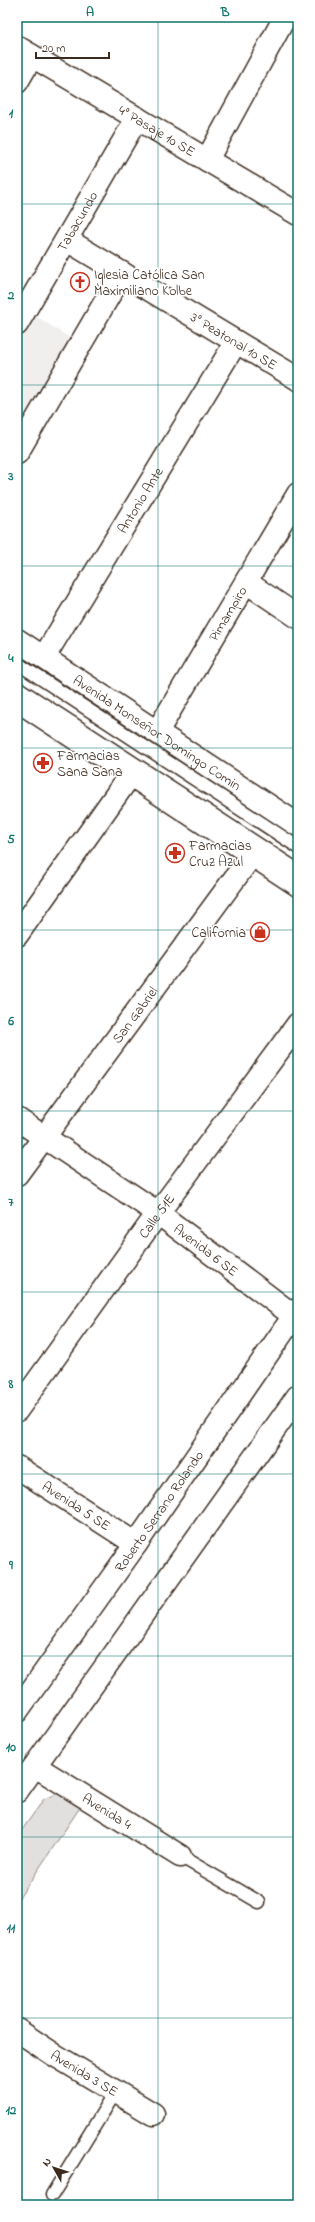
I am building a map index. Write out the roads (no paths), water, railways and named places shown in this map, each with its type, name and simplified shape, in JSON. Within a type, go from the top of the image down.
[{"type":"street","points":[[207,160],[278,19]]},
{"type":"street","points":[[17,82],[25,52]]},
{"type":"street","name":"4° Pasaje 10 SE","points":[[25,52],[298,214]]},
{"type":"street","name":"Tabacundo","points":[[17,324],[137,118]]},
{"type":"street","name":"3° Peatonal 10 SE","points":[[67,240],[298,379]]},
{"type":"street","points":[[17,453],[122,273]]},
{"type":"street","name":"Antonio Ante","points":[[44,657],[236,342]]},
{"type":"street","name":"Pimampiro","points":[[157,732],[298,494]]},
{"type":"street","points":[[246,582],[298,617]]},
{"type":"street","name":"Avenida Monseñor Domingo Comin","points":[[17,640],[298,825]]},
{"type":"street","points":[[18,699],[252,856],[298,885]]},
{"type":"street","points":[[17,935],[131,774]]},
{"type":"street","name":"San Gabriel","points":[[17,1174],[252,856]]},
{"type":"street","name":"Calle 51E","points":[[17,1410],[158,1213],[298,1024]]},
{"type":"street","name":"Avenida 6 SE","points":[[17,1119],[158,1213],[296,1313]]},
{"type":"street","name":"Roberto Serrano Rolando","points":[[17,1711],[136,1544],[296,1313]]},
{"type":"street","points":[[17,1791],[295,1408]]},
{"type":"street","name":"Avenida 5 SE","points":[[17,1467],[136,1544]]},
{"type":"street","name":"Avenida 4","points":[[35,1766],[180,1856]]},
{"type":"street","name":"Avenida 3 SE","points":[[17,2030],[53,2054],[153,2114]]},
{"type":"lane","name":"Avenida Monseñor Domingo Comin","points":[[17,663],[298,847]]},
{"type":"lane","points":[[18,699],[298,870]]},
{"type":"lane","points":[[180,1856],[259,1902]]},
{"type":"lane","points":[[52,2195],[116,2091]]},
{"type":"place","name":"Iglesia Católica San Maximiliano Kolbe","points":[[80,282]]},
{"type":"place","name":"Farmacias Sana Sana","points":[[43,763]]},
{"type":"place","name":"Farmacias Cruz Azul","points":[[175,853]]},
{"type":"place","name":"California","points":[[260,932]]}]
